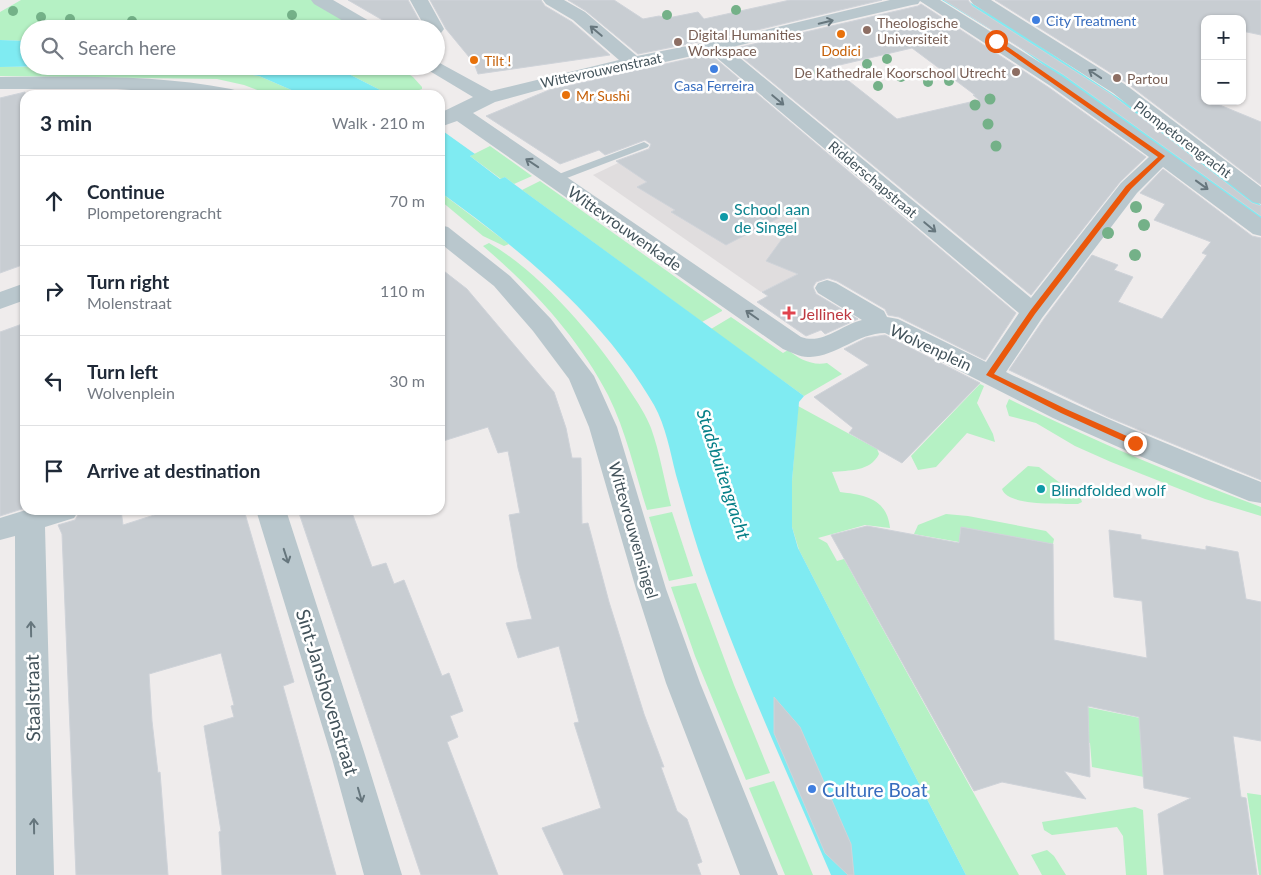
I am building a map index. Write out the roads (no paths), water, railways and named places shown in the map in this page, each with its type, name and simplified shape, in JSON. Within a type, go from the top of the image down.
[{"type":"street","points":[[320,0],[354,20]]},
{"type":"street","points":[[419,0],[430,20]]},
{"type":"street","points":[[552,0],[579,16],[633,62]]},
{"type":"street","name":"Wittevrouwenstraat","points":[[449,116],[488,98],[534,85],[849,16],[912,0]]},
{"type":"street","name":"Plompetorengracht","points":[[928,0],[996,41],[1162,156],[1261,229]]},
{"type":"street","name":"Plompetorengracht","points":[[979,0],[1164,122],[1261,197]]},
{"type":"street","name":"Ridderschapstraat","points":[[714,46],[1033,312]]},
{"type":"street","points":[[445,72],[488,98]]},
{"type":"street","points":[[0,84],[150,85],[211,90]]},
{"type":"street","name":"Wittevrouwenkade","points":[[449,116],[555,179],[792,343]]},
{"type":"street","points":[[990,375],[1033,312],[1106,217],[1129,188],[1162,156]]},
{"type":"street","name":"Wittevrouwensingel","points":[[445,236],[488,268],[511,290],[542,324],[581,376],[603,427],[651,588],[682,683],[758,875]]},
{"type":"street","name":"Wolvenplein","points":[[828,288],[875,317],[878,325]]},
{"type":"street","points":[[0,301],[20,293]]},
{"type":"street","name":"Wolvenplein","points":[[792,343],[808,349],[826,346],[865,327],[889,325],[1063,411],[1135,443],[1258,493]]},
{"type":"street","points":[[15,525],[48,515]]},
{"type":"street","name":"Sint-Janshovenstraat","points":[[273,515],[348,755],[383,875]]},
{"type":"street","name":"Staalstraat","points":[[15,525],[34,875]]},
{"type":"lane","points":[[555,179],[644,145]]},
{"type":"water","points":[[942,0],[966,0],[1008,25],[1137,110],[1261,205],[1261,222],[1016,45]]},
{"type":"water","points":[[0,40],[20,41],[20,67],[0,67]]},
{"type":"water","points":[[252,75],[351,75],[380,90],[291,90],[259,76]]},
{"type":"water","name":"Stadsbuitengracht","points":[[445,133],[475,154],[470,156],[500,179],[505,177],[804,396],[799,402],[792,481],[792,527],[798,548],[966,875],[831,875],[761,713],[712,590],[676,475],[665,430],[654,405],[634,373],[586,315],[530,262],[445,196]]},
{"type":"place","name":"City Treatment","points":[[1036,20]]},
{"type":"place","name":"Theologische Universiteit","points":[[867,30]]},
{"type":"place","name":"Dodici","points":[[841,34]]},
{"type":"place","name":"Digital Humanities Workspace","points":[[678,42]]},
{"type":"place","name":"Tilt !","points":[[474,60]]},
{"type":"place","name":"Casa Ferreira","points":[[714,69]]},
{"type":"place","name":"De Kathedrale Koorschool Utrecht","points":[[1016,72]]},
{"type":"place","name":"Partou","points":[[1117,78]]},
{"type":"place","name":"Mr Sushi","points":[[566,95]]},
{"type":"place","name":"School aan de Singel","points":[[724,217]]},
{"type":"place","name":"Jellinek","points":[[789,313]]},
{"type":"place","name":"Blindfolded wolf","points":[[1041,489]]},
{"type":"place","name":"Culture Boat","points":[[812,789]]}]
